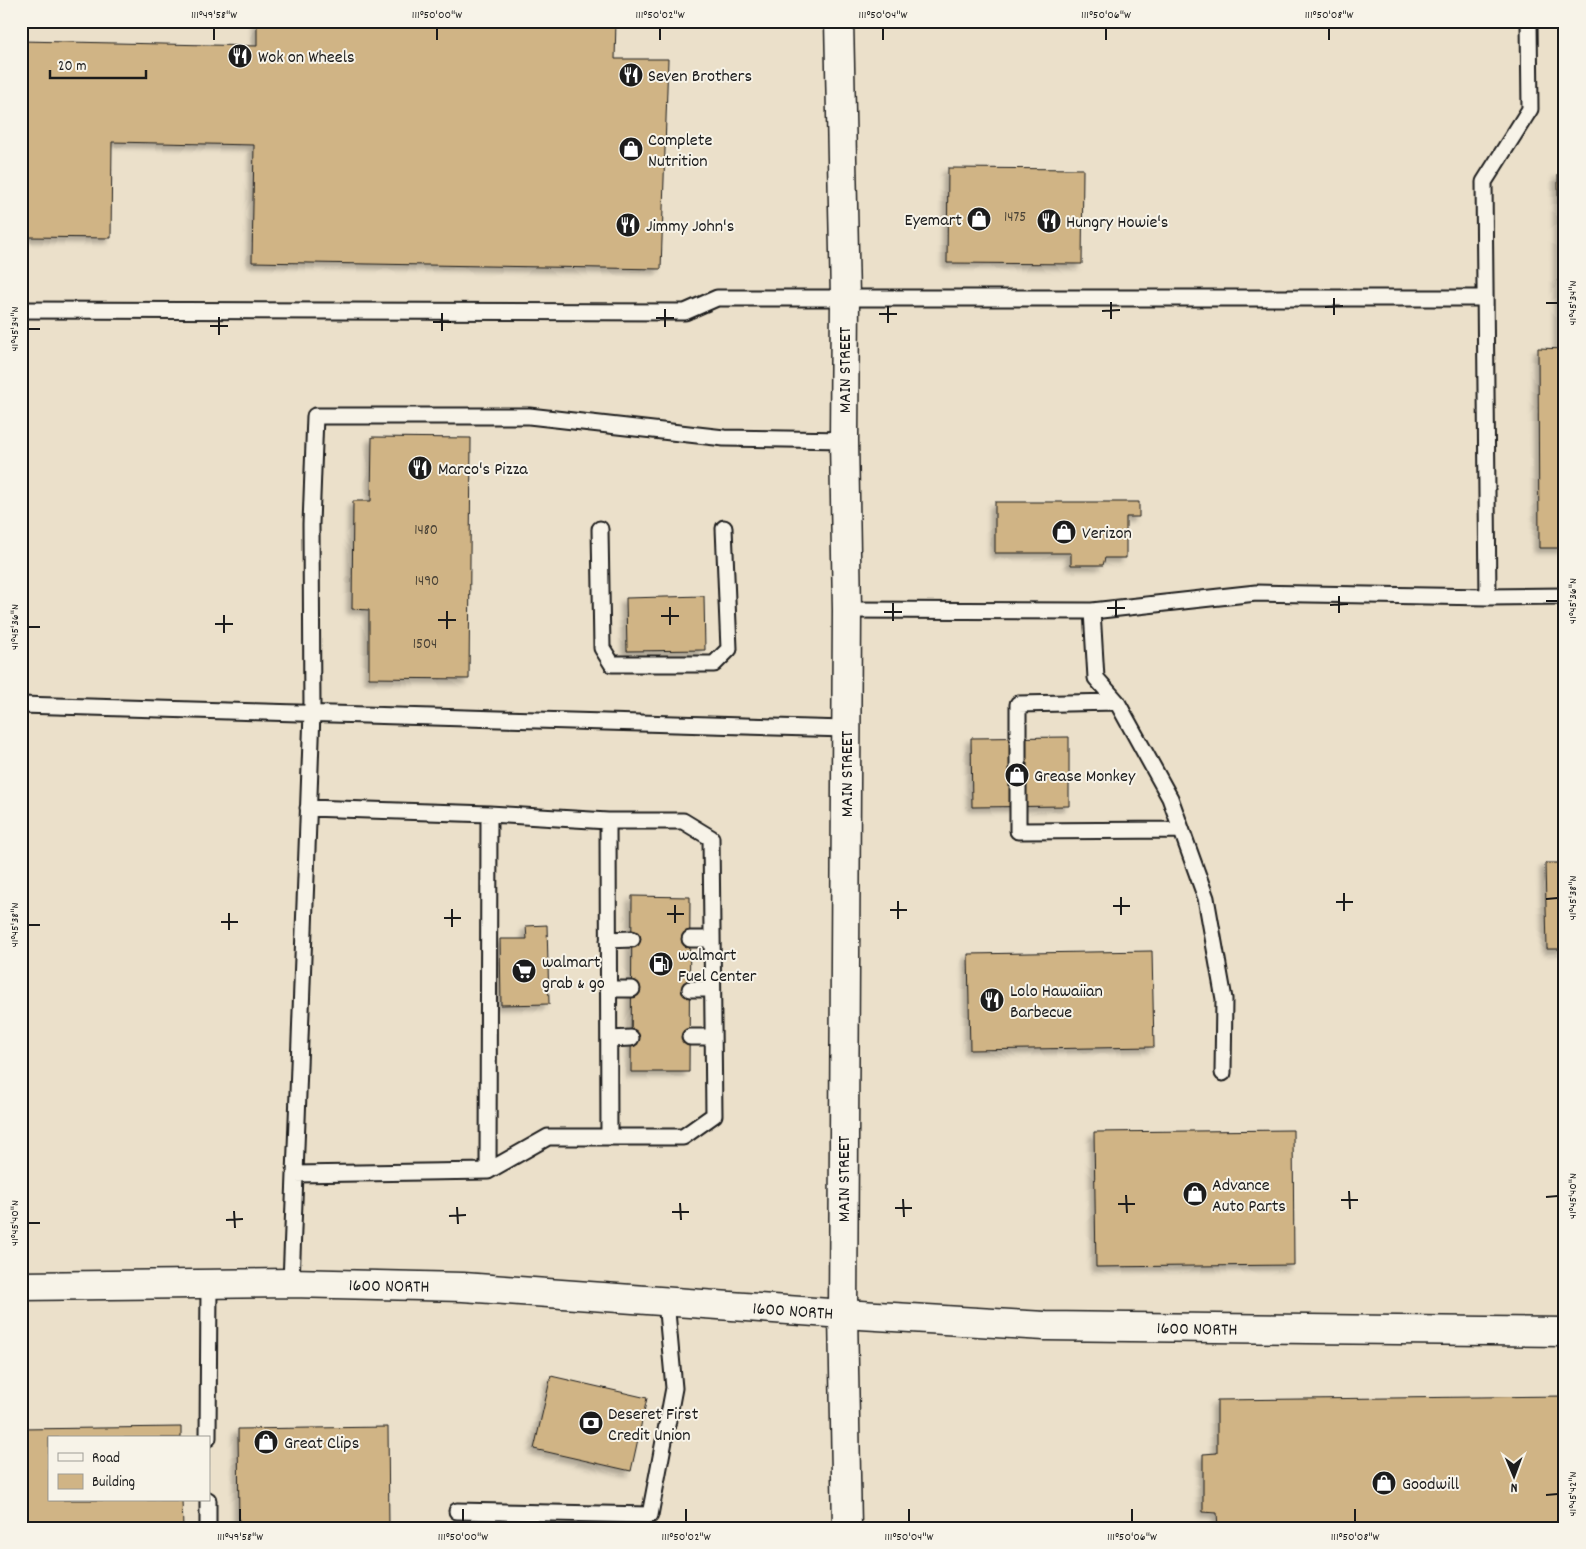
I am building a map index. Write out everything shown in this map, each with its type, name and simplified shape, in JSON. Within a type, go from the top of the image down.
[{"type":"street","name":"MAIN STREET","points":[[839,21],[845,297],[844,440],[847,610],[843,1314],[848,1528]]},
{"type":"street","name":"1600 NORTH","points":[[21,1286],[291,1283],[463,1287],[843,1314],[1045,1326],[1565,1332]]},
{"type":"lane","points":[[1488,598],[1484,182],[1530,109],[1529,21]]},
{"type":"lane","points":[[21,310],[685,312],[717,298],[845,297],[1122,300],[1485,298]]},
{"type":"lane","points":[[291,1283],[312,714],[311,524],[315,416],[529,416],[724,438],[844,440]]},
{"type":"lane","points":[[600,529],[602,648],[612,664],[714,664],[729,649],[724,528]]},
{"type":"lane","points":[[847,610],[1092,611],[1256,593],[1488,598],[1565,596]]},
{"type":"lane","points":[[1092,611],[1096,678],[1117,702],[1170,798],[1206,898],[1224,999],[1223,1073]]},
{"type":"lane","points":[[1117,702],[1018,704],[1018,831],[1181,830]]},
{"type":"lane","points":[[21,705],[846,729]]},
{"type":"lane","points":[[295,1174],[488,1171],[548,1137],[683,1137],[714,1115],[711,838],[683,821],[608,821],[489,814],[308,808]]},
{"type":"lane","points":[[488,1171],[489,814]]},
{"type":"lane","points":[[608,821],[609,1137]]},
{"type":"lane","points":[[690,938],[712,939]]},
{"type":"lane","points":[[608,940],[632,939]]},
{"type":"lane","points":[[690,989],[712,988]]},
{"type":"lane","points":[[608,989],[632,989]]},
{"type":"lane","points":[[690,1037],[713,1037]]},
{"type":"lane","points":[[609,1039],[631,1038]]},
{"type":"lane","points":[[208,1436],[209,1284]]},
{"type":"lane","points":[[456,1510],[650,1515],[674,1388],[666,1302]]},
{"type":"lane","points":[[208,1502],[208,1528]]},
{"type":"shaded area","points":[[21,21],[1565,21],[1565,1528],[21,1528]]},
{"type":"building","points":[[257,21],[616,21],[615,59],[668,59],[661,269],[252,262],[254,145],[112,142],[111,238],[29,237],[21,274],[21,41],[257,46]]},
{"type":"building","points":[[948,168],[1083,169],[1082,264],[947,263]]},
{"type":"building","points":[[1558,174],[1565,174],[1565,349],[1559,350]]},
{"type":"building","points":[[1538,348],[1565,349],[1565,548],[1539,548]]},
{"type":"building","points":[[372,437],[471,438],[469,679],[369,678],[369,610],[352,609],[353,501],[371,501]]},
{"type":"building","points":[[995,502],[1139,502],[1139,517],[1126,517],[1126,558],[1105,558],[1103,565],[1071,565],[1071,553],[995,553]]},
{"type":"building","points":[[704,596],[705,650],[627,651],[626,598]]},
{"type":"building","points":[[1069,737],[1069,806],[972,807],[971,738]]},
{"type":"building","points":[[1545,863],[1565,863],[1565,949],[1547,949]]},
{"type":"building","name":"walmart Fuel Center","points":[[632,896],[690,897],[689,1072],[631,1072]]},
{"type":"building","name":"walmart grab & go","points":[[547,925],[549,1004],[501,1005],[500,939],[527,939],[526,926]]},
{"type":"building","points":[[1152,951],[1154,1047],[970,1050],[968,954]]},
{"type":"building","points":[[1293,1130],[1294,1265],[1096,1267],[1094,1132]]},
{"type":"building","name":"Deseret First Credit Union","points":[[551,1376],[647,1398],[631,1471],[534,1449]]},
{"type":"building","name":"Goodwill","points":[[1565,1396],[1565,1528],[1218,1528],[1217,1513],[1203,1512],[1203,1454],[1217,1453],[1217,1400]]},
{"type":"building","points":[[181,1427],[181,1436],[48,1436],[48,1502],[182,1502],[183,1528],[21,1528],[21,1429]]},
{"type":"building","points":[[388,1427],[389,1528],[239,1528],[238,1429]]},
{"type":"place","name":"Wok on Wheels","points":[[240,56]]},
{"type":"place","name":"Seven Brothers","points":[[631,75]]},
{"type":"place","name":"Complete Nutrition","points":[[631,149]]},
{"type":"place","name":"Eyemart","points":[[979,219]]},
{"type":"place","name":"Hungry Howie's","points":[[1049,221]]},
{"type":"place","name":"Jimmy John's","points":[[628,225]]},
{"type":"place","name":"Marco's Pizza","points":[[420,468]]},
{"type":"place","name":"Verizon","points":[[1064,532]]},
{"type":"place","name":"Grease Monkey","points":[[1017,775]]},
{"type":"place","name":"walmart Fuel Center","points":[[661,964]]},
{"type":"place","name":"walmart grab & go","points":[[524,971]]},
{"type":"place","name":"Lolo Hawaiian Barbecue","points":[[992,1000]]},
{"type":"place","name":"Advance Auto Parts","points":[[1195,1194]]},
{"type":"place","name":"Deseret First Credit Union","points":[[591,1423]]},
{"type":"place","name":"Great Clips","points":[[266,1442]]},
{"type":"place","name":"Goodwill","points":[[1384,1483]]}]
